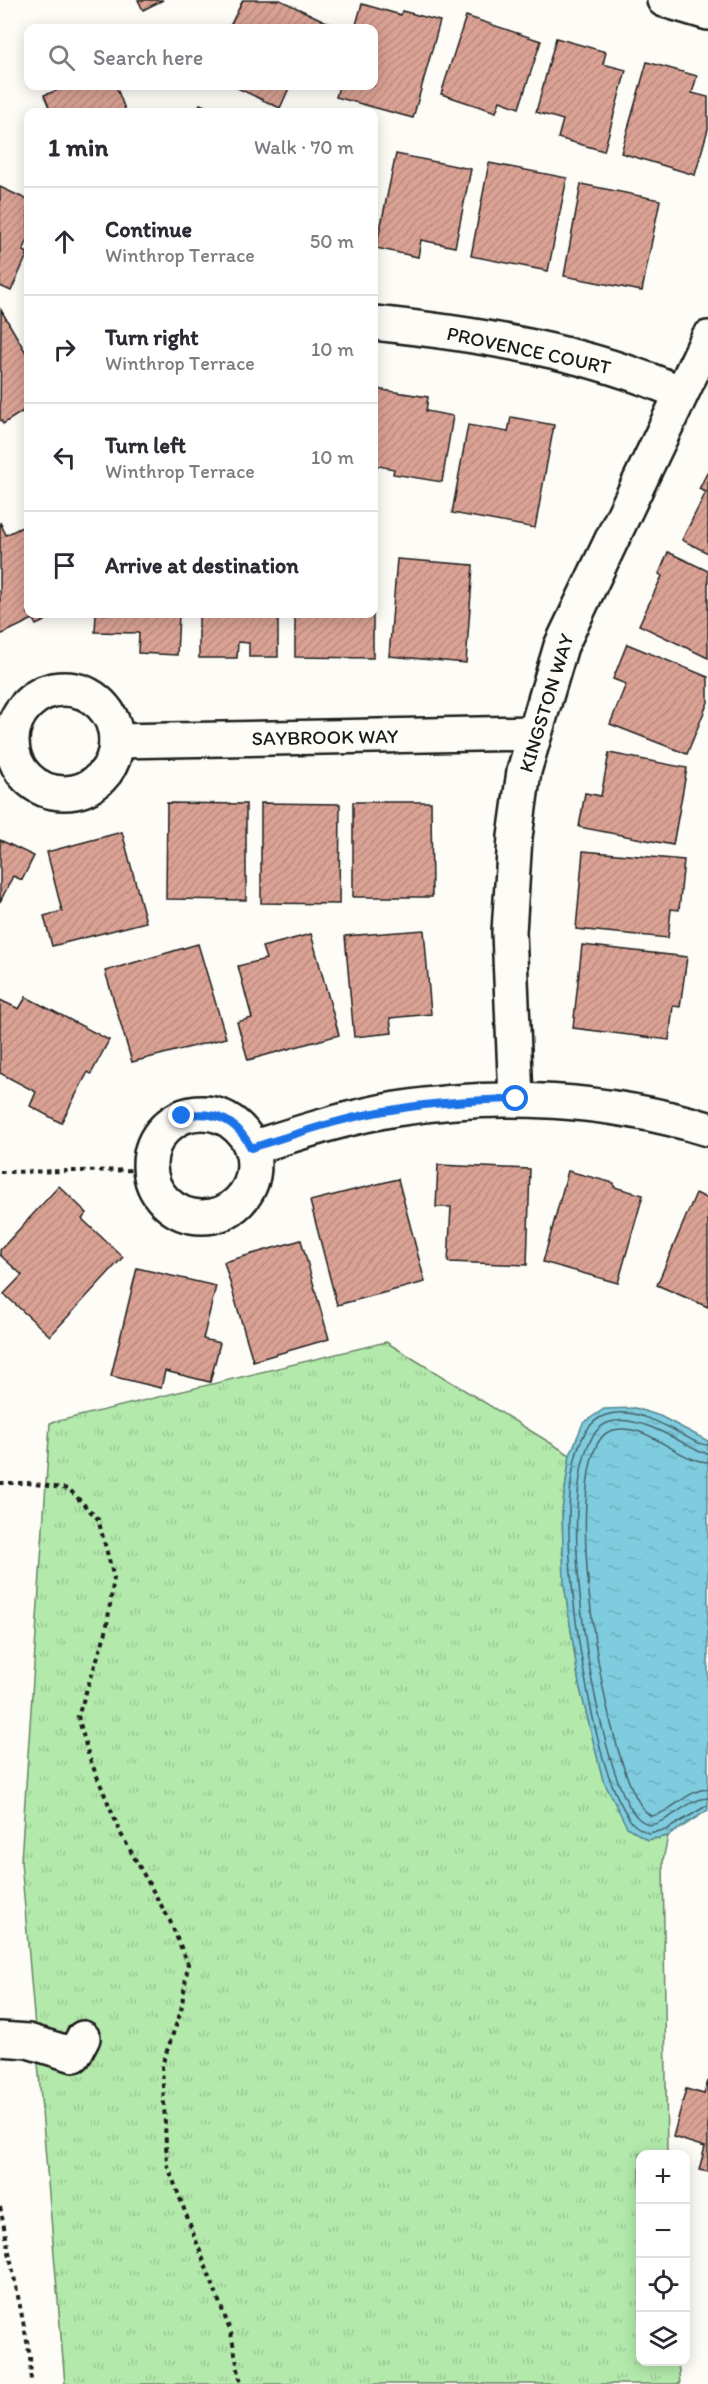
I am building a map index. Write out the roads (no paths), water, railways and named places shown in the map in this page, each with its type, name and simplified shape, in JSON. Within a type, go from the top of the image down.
[{"type":"street","points":[[664,0],[708,13]]},
{"type":"street","name":"PROVENCE COURT","points":[[378,324],[517,344],[637,373],[681,393]]},
{"type":"street","name":"KINGSTON WAY","points":[[516,1099],[509,932],[517,826],[524,771],[561,646],[708,338]]},
{"type":"street","name":"SAYBROOK WAY","points":[[116,741],[534,733]]},
{"type":"street","points":[[251,1148],[327,1125],[396,1109],[463,1101],[516,1099],[610,1108],[708,1129]]},
{"type":"street","points":[[198,1113],[215,1114],[231,1122],[243,1133],[251,1148],[254,1165],[251,1182],[243,1198],[229,1210],[213,1216],[195,1216],[179,1212],[164,1201],[154,1187],[149,1170],[150,1153],[157,1137],[167,1125],[182,1116],[198,1113]]},
{"type":"street","points":[[0,2039],[28,2041],[74,2055],[83,2038]]},
{"type":"water","points":[[635,1408],[660,1416],[708,1441],[708,1810],[668,1836],[647,1840],[627,1827],[603,1780],[579,1684],[564,1583],[562,1510],[570,1455],[583,1423],[604,1409]]}]
